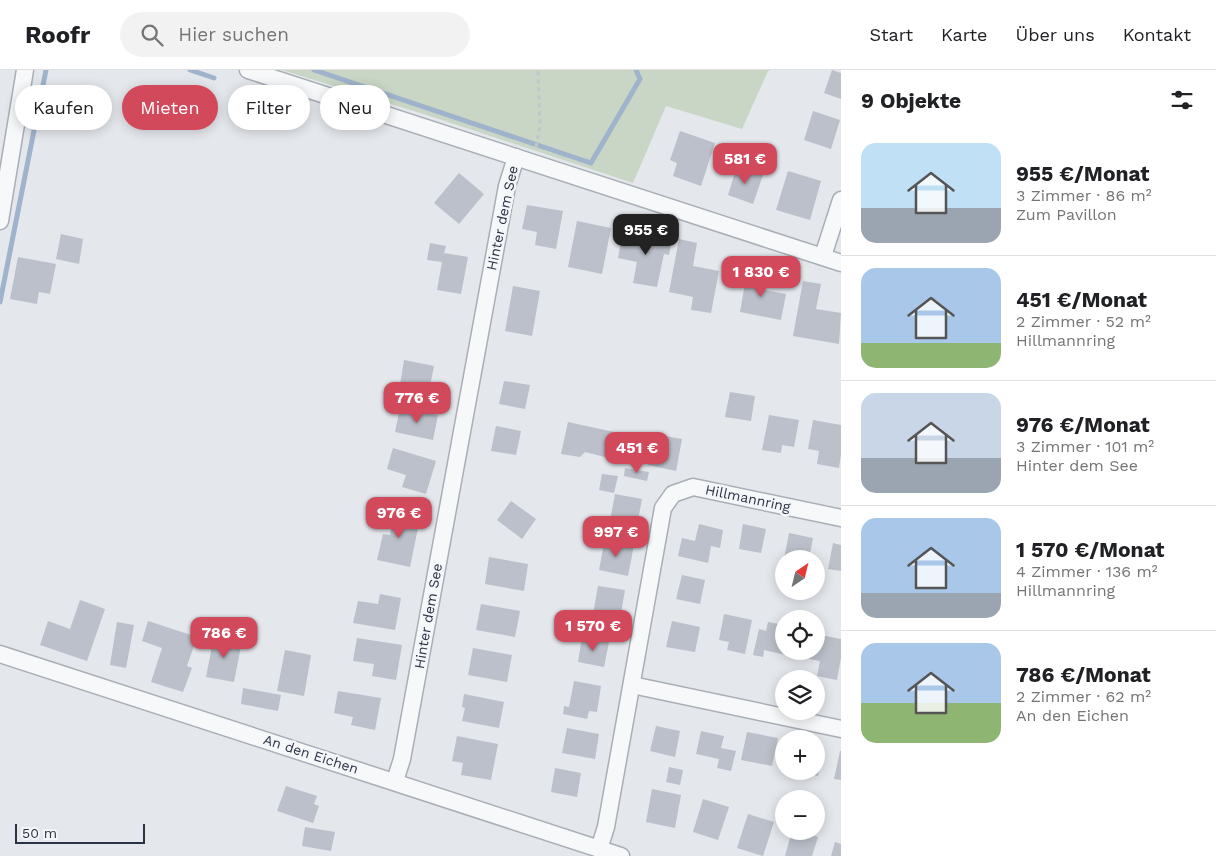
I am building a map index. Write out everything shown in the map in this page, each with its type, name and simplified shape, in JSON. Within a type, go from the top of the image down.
[{"type":"street","points":[[0,221],[24,70]]},
{"type":"street","points":[[248,70],[841,262]]},
{"type":"street","name":"Hinter dem See","points":[[395,782],[404,750],[507,186],[516,156]]},
{"type":"street","points":[[823,256],[841,200]]},
{"type":"street","name":"Hillmannring","points":[[599,849],[606,827],[663,508],[674,494],[693,486],[841,518]]},
{"type":"street","name":"An den Eichen","points":[[0,654],[621,856]]},
{"type":"street","points":[[632,686],[841,728]]},
{"type":"path","points":[[535,152],[538,136],[538,70]]},
{"type":"green space","points":[[282,70],[772,70],[768,71],[742,129],[666,106],[633,183],[390,104],[390,85],[330,85]]},
{"type":"building","points":[[832,70],[841,73],[841,99],[824,93]]},
{"type":"building","points":[[813,111],[840,120],[831,149],[804,140]]},
{"type":"building","points":[[680,131],[715,143],[701,186],[673,176],[677,163],[670,160]]},
{"type":"building","points":[[737,166],[763,175],[753,204],[728,195]]},
{"type":"building","points":[[788,171],[821,181],[810,220],[776,210]]},
{"type":"building","points":[[459,173],[484,194],[459,224],[434,203]]},
{"type":"building","points":[[527,205],[563,211],[556,249],[535,245],[537,232],[522,229]]},
{"type":"building","points":[[577,221],[611,228],[602,274],[568,267]]},
{"type":"building","points":[[623,231],[647,236],[646,240],[655,241],[657,232],[673,235],[669,255],[664,254],[657,287],[633,283],[637,262],[618,258]]},
{"type":"building","points":[[61,234],[83,239],[79,264],[56,259]]},
{"type":"building","points":[[679,239],[697,243],[693,266],[719,271],[711,313],[691,310],[693,297],[669,292]]},
{"type":"building","points":[[430,243],[446,246],[444,253],[468,257],[461,294],[437,290],[442,262],[427,260]]},
{"type":"building","points":[[18,257],[56,264],[50,294],[39,292],[37,304],[10,299]]},
{"type":"building","points":[[747,272],[767,276],[764,290],[786,294],[781,320],[740,312]]},
{"type":"building","points":[[803,281],[821,284],[816,309],[841,313],[839,344],[793,336]]},
{"type":"building","points":[[513,286],[540,291],[532,336],[505,331]]},
{"type":"building","points":[[404,360],[434,366],[429,391],[400,385]]},
{"type":"building","points":[[504,381],[530,385],[525,409],[499,404]]},
{"type":"building","points":[[730,392],[755,396],[751,421],[725,417]]},
{"type":"building","points":[[400,408],[438,415],[433,440],[395,432]]},
{"type":"building","points":[[769,415],[799,420],[794,447],[782,445],[781,453],[762,450]]},
{"type":"building","points":[[813,420],[841,425],[839,468],[817,464],[819,451],[808,449]]},
{"type":"building","points":[[568,422],[614,432],[609,458],[585,452],[580,457],[561,454]]},
{"type":"building","points":[[496,426],[521,431],[516,455],[491,451]]},
{"type":"building","points":[[654,434],[682,439],[676,471],[648,465]]},
{"type":"building","points":[[393,448],[436,461],[426,494],[402,487],[406,475],[387,469]]},
{"type":"building","points":[[625,468],[649,472],[647,481],[624,476]]},
{"type":"building","points":[[602,474],[618,476],[614,493],[599,490]]},
{"type":"building","points":[[615,494],[642,499],[636,531],[609,526]]},
{"type":"building","points":[[511,501],[536,519],[522,539],[497,520]]},
{"type":"building","points":[[390,508],[413,513],[410,526],[418,528],[410,567],[377,560],[383,534],[390,535],[392,524],[387,523]]},
{"type":"building","points":[[699,524],[723,530],[720,548],[711,546],[708,563],[678,556],[682,538],[695,541]]},
{"type":"building","points":[[743,524],[766,529],[761,553],[739,549]]},
{"type":"building","points":[[789,533],[813,538],[811,550],[786,550]]},
{"type":"building","points":[[605,539],[634,545],[628,576],[599,570]]},
{"type":"building","points":[[833,543],[841,545],[841,571],[828,569]]},
{"type":"building","points":[[489,557],[528,564],[524,591],[485,584]]},
{"type":"building","points":[[682,575],[705,580],[700,604],[676,599]]},
{"type":"building","points":[[598,586],[625,590],[619,624],[592,620]]},
{"type":"building","points":[[380,594],[401,598],[395,630],[353,623],[358,601],[378,604]]},
{"type":"building","points":[[80,600],[105,609],[87,661],[40,645],[48,621],[70,629]]},
{"type":"building","points":[[481,604],[520,611],[515,637],[476,630]]},
{"type":"building","points":[[724,614],[752,620],[745,654],[727,650],[729,642],[719,640]]},
{"type":"building","points":[[148,621],[197,637],[187,666],[192,668],[183,692],[151,682],[162,648],[142,641]]},
{"type":"building","points":[[672,621],[700,627],[695,652],[666,647]]},
{"type":"building","points":[[117,622],[134,625],[126,668],[110,665]]},
{"type":"building","points":[[768,622],[775,623],[775,652],[764,650],[763,657],[753,655],[759,629],[766,631]]},
{"type":"building","points":[[214,636],[242,641],[234,682],[206,677]]},
{"type":"building","points":[[825,636],[841,639],[841,658],[837,680],[825,678],[825,670],[818,670],[820,661],[814,660],[825,660]]},
{"type":"building","points":[[582,637],[609,642],[604,667],[578,662]]},
{"type":"building","points":[[357,638],[402,645],[396,680],[372,676],[374,664],[353,661]]},
{"type":"building","points":[[473,648],[512,655],[507,682],[468,675]]},
{"type":"building","points":[[285,650],[311,655],[304,696],[277,691]]},
{"type":"building","points":[[574,681],[601,686],[597,712],[589,711],[587,719],[563,714],[564,706],[569,707]]},
{"type":"building","points":[[243,688],[281,695],[278,711],[241,704]]},
{"type":"building","points":[[338,691],[381,698],[375,730],[351,725],[353,717],[334,713]]},
{"type":"building","points":[[464,694],[504,702],[499,728],[462,721],[465,708],[462,707]]},
{"type":"building","points":[[656,726],[680,731],[675,757],[650,751]]},
{"type":"building","points":[[567,728],[599,734],[595,759],[562,753]]},
{"type":"building","points":[[701,731],[724,736],[721,748],[736,751],[731,771],[717,768],[719,759],[696,754]]},
{"type":"building","points":[[747,732],[775,737],[775,752],[772,766],[741,760]]},
{"type":"building","points":[[457,736],[498,744],[491,780],[461,775],[463,763],[452,761]]},
{"type":"building","points":[[841,751],[841,780],[834,779]]},
{"type":"building","points":[[669,767],[683,770],[680,785],[666,782]]},
{"type":"building","points":[[555,768],[581,773],[577,797],[551,792]]},
{"type":"building","points":[[286,786],[317,796],[314,804],[319,806],[313,823],[277,811]]},
{"type":"building","points":[[652,789],[681,795],[675,828],[646,822]]},
{"type":"building","points":[[703,799],[729,807],[718,840],[693,832]]},
{"type":"building","points":[[748,814],[774,822],[763,856],[737,848]]},
{"type":"building","points":[[305,827],[335,832],[331,851],[302,846]]},
{"type":"building","points":[[789,840],[817,840],[812,856],[785,856]]},
{"type":"building","points":[[835,842],[841,844],[841,856],[831,856]]},
{"type":"waterway","points":[[0,302],[46,70]]},
{"type":"waterway","points":[[190,70],[214,78]]},
{"type":"waterway","points":[[314,70],[591,163],[640,79],[636,70]]}]
